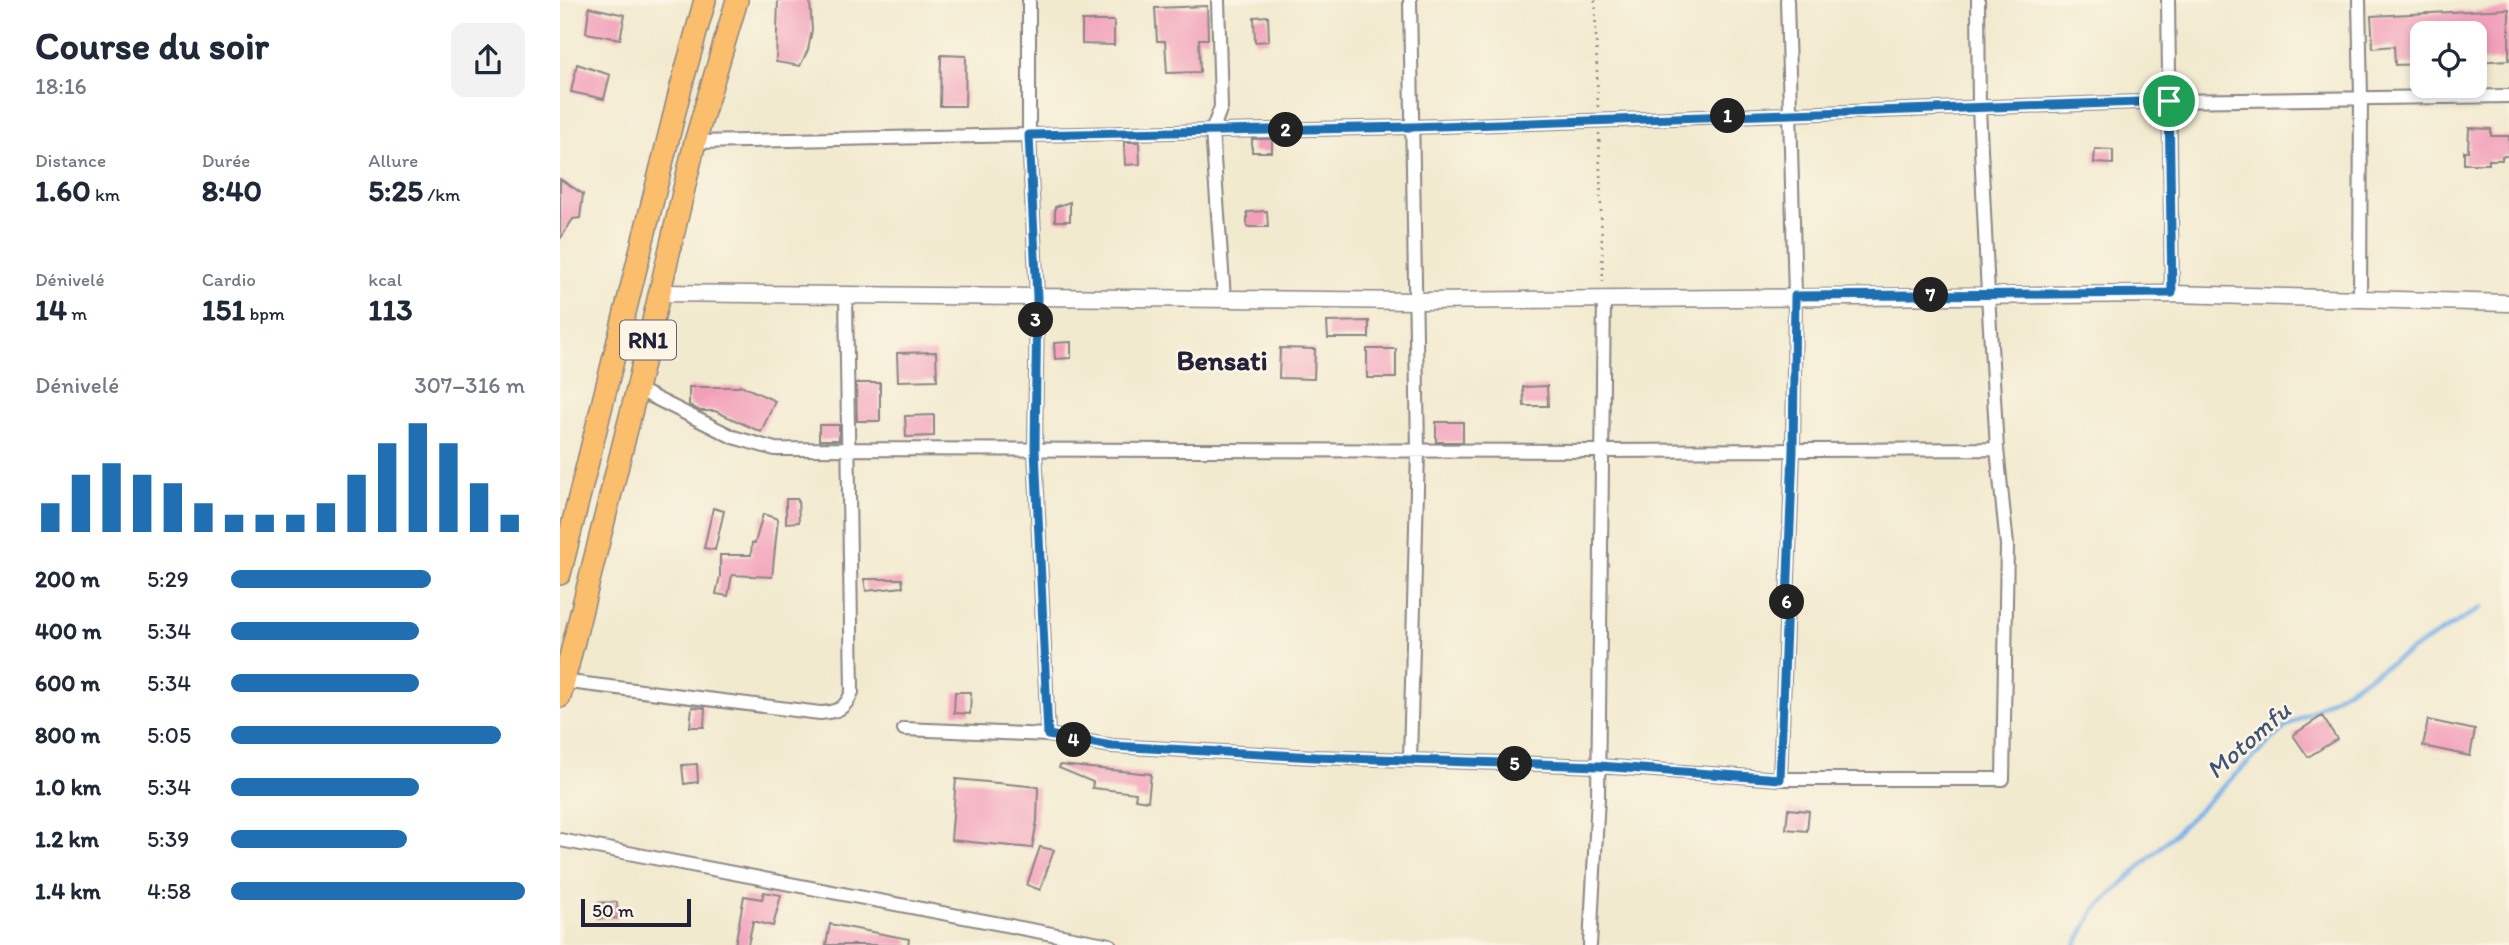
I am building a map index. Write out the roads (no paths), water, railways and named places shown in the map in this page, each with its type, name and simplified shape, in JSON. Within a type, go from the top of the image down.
[{"type":"highway","name":"RN1","points":[[560,574],[677,101],[705,0]]},
{"type":"highway","name":"RN1","points":[[561,686],[637,389],[695,142],[737,0]]},
{"type":"street","points":[[1029,0],[1029,135],[1037,297],[1035,449],[1048,735]]},
{"type":"street","points":[[1218,0],[1221,107],[1212,131],[1224,298]]},
{"type":"street","points":[[1410,0],[1418,450],[1410,760]]},
{"type":"street","points":[[1780,779],[1793,450],[1795,296],[1787,0]]},
{"type":"street","points":[[904,729],[1048,735],[1112,746],[1599,766],[1780,779],[2003,779],[2007,545],[1997,449],[1987,294],[1979,108],[1978,0]]},
{"type":"street","points":[[2168,0],[2172,293]]},
{"type":"street","points":[[2359,0],[2360,299]]},
{"type":"street","points":[[695,142],[1411,127],[2169,101],[2509,96]]},
{"type":"street","points":[[659,293],[1416,301],[2172,293],[2509,303]]},
{"type":"street","points":[[561,686],[820,713],[837,712],[847,704],[852,692],[846,296]]},
{"type":"street","points":[[1590,945],[1599,766],[1604,298]]},
{"type":"street","points":[[637,389],[733,437],[775,449],[1997,449]]},
{"type":"street","points":[[560,839],[1110,945]]},
{"type":"waterway","name":"Motomfu","points":[[2076,945],[2094,911],[2283,729],[2482,607]]},
{"type":"district","name":"Bensati","points":[[1222,360]]}]
